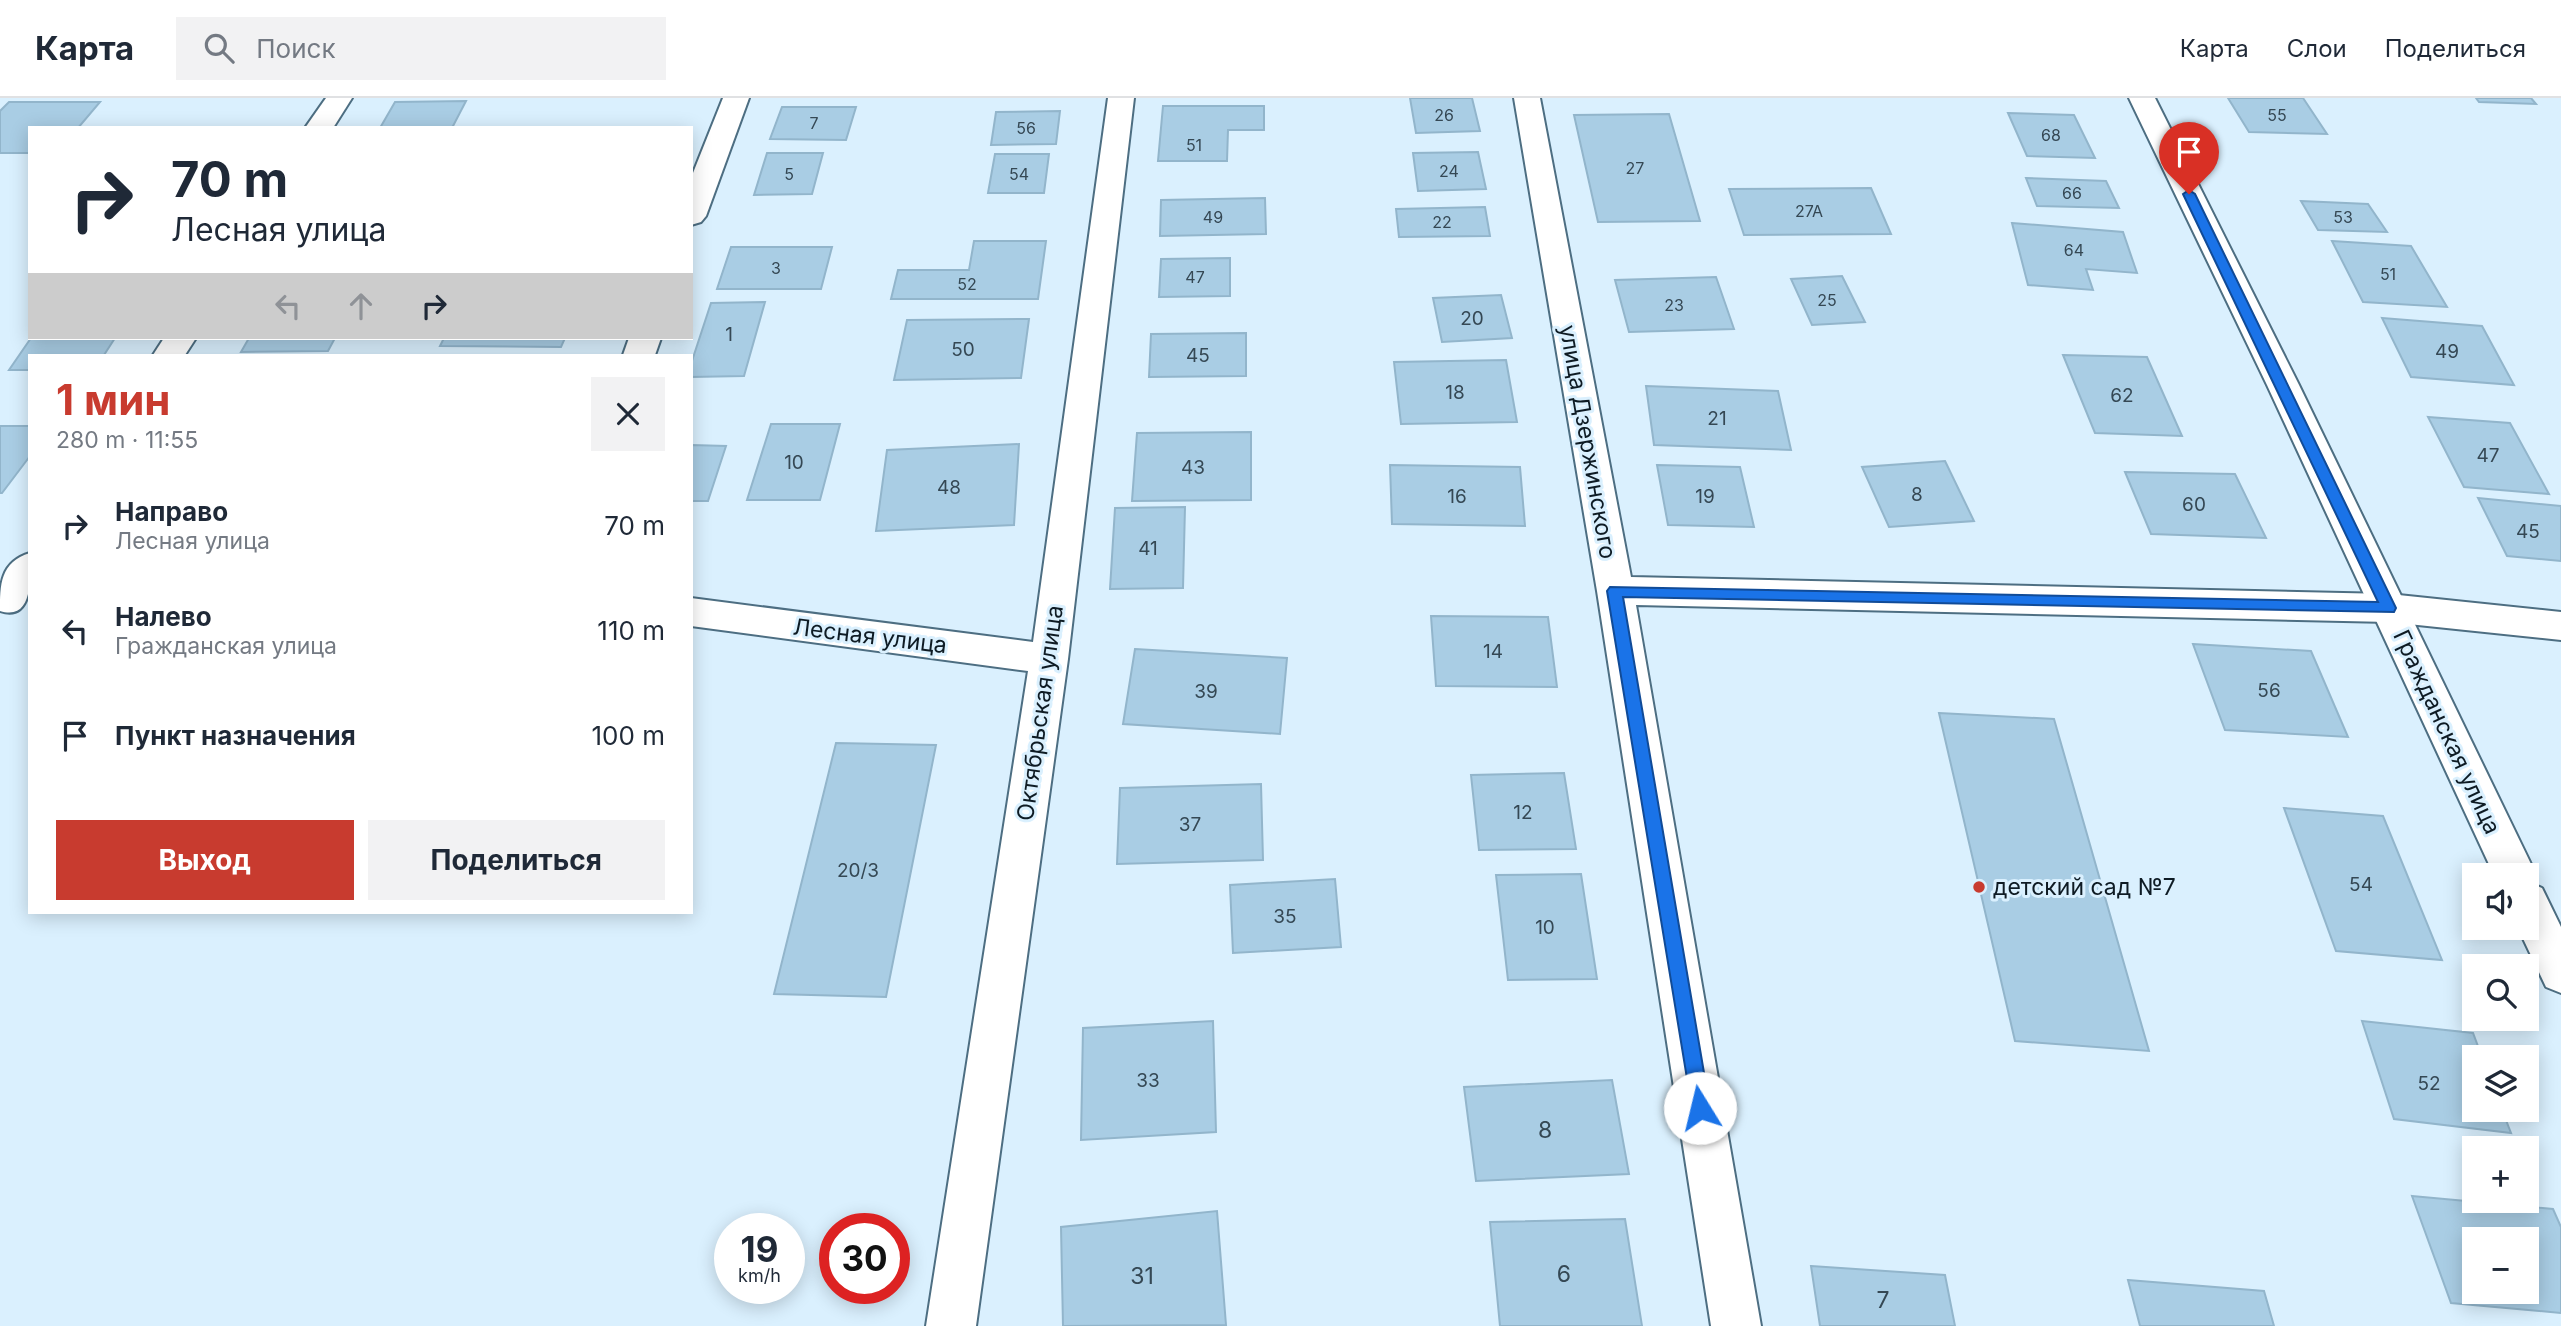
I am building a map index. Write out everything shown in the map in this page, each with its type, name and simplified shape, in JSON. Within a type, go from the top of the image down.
[{"type":"street","points":[[320,126],[339,98]]},
{"type":"street","points":[[693,211],[736,98]]},
{"type":"street","name":"Октябрьская улица","points":[[951,1326],[1049,659],[1121,98]]},
{"type":"street","name":"улица Дзержинского","points":[[1527,98],[1615,591],[1736,1326]]},
{"type":"street","name":"Гражданская улица","points":[[2142,98],[2283,385],[2509,863]]},
{"type":"street","points":[[12,600],[28,570]]},
{"type":"street","points":[[1615,591],[2389,608],[2561,626]]},
{"type":"street","name":"Лесная улица","points":[[693,612],[1049,659]]},
{"type":"street","points":[[2539,926],[2561,973]]},
{"type":"building","points":[[1410,98],[1472,98],[1480,131],[1416,133]]},
{"type":"building","points":[[2228,98],[2303,98],[2327,134],[2249,132]]},
{"type":"building","points":[[2476,98],[2531,98],[2536,104],[2479,102]]},
{"type":"building","points":[[466,101],[453,126],[381,126],[395,102]]},
{"type":"building","points":[[9,102],[100,102],[80,126],[28,126],[28,153],[0,153],[0,111]]},
{"type":"building","points":[[1163,106],[1264,106],[1264,130],[1228,130],[1227,161],[1158,161]]},
{"type":"building","points":[[782,107],[856,107],[846,140],[770,139]]},
{"type":"building","points":[[1060,111],[1056,144],[991,145],[996,112]]},
{"type":"building","points":[[2008,113],[2074,115],[2095,158],[2027,156]]},
{"type":"building","points":[[1669,114],[1700,221],[1598,222],[1574,115]]},
{"type":"building","points":[[1478,152],[1486,189],[1418,191],[1413,153]]},
{"type":"building","points":[[767,153],[823,153],[812,194],[754,195]]},
{"type":"building","points":[[995,154],[1049,154],[1044,193],[988,193]]},
{"type":"building","points":[[2026,178],[2106,181],[2119,208],[2037,206]]},
{"type":"building","points":[[1871,188],[1891,234],[1744,235],[1729,189]]},
{"type":"building","points":[[1265,198],[1266,234],[1160,236],[1161,200]]},
{"type":"building","points":[[2301,201],[2368,204],[2387,232],[2318,230]]},
{"type":"building","points":[[1485,207],[1490,236],[1399,237],[1396,209]]},
{"type":"building","points":[[2012,223],[2123,232],[2137,273],[2086,269],[2093,290],[2028,285]]},
{"type":"building","points":[[974,241],[1046,241],[1038,299],[891,299],[898,270],[969,270]]},
{"type":"building","points":[[2332,241],[2411,246],[2447,307],[2363,302]]},
{"type":"building","points":[[731,247],[832,247],[821,289],[717,289]]},
{"type":"building","points":[[1230,258],[1230,296],[1159,297],[1161,259]]},
{"type":"building","points":[[1842,276],[1865,322],[1812,325],[1791,279]]},
{"type":"building","points":[[1716,277],[1734,329],[1629,332],[1615,280]]},
{"type":"building","points":[[1501,295],[1512,338],[1442,342],[1433,298]]},
{"type":"building","points":[[765,302],[744,376],[693,377],[693,358],[711,303]]},
{"type":"building","points":[[2382,318],[2482,326],[2514,385],[2411,377]]},
{"type":"building","points":[[1029,319],[1021,378],[894,380],[907,320]]},
{"type":"building","points":[[1246,333],[1246,376],[1149,377],[1151,334]]},
{"type":"building","points":[[30,340],[114,340],[105,354],[28,354],[28,370],[9,370]]},
{"type":"building","points":[[248,340],[334,340],[328,351],[241,352]]},
{"type":"building","points":[[443,340],[564,340],[561,347],[440,346]]},
{"type":"building","points":[[2063,355],[2147,357],[2182,436],[2095,433]]},
{"type":"building","points":[[1506,360],[1517,422],[1401,424],[1394,362]]},
{"type":"building","points":[[1646,386],[1778,391],[1791,450],[1654,445]]},
{"type":"building","points":[[2428,417],[2510,423],[2549,494],[2464,487]]},
{"type":"building","points":[[771,424],[840,424],[820,500],[747,500]]},
{"type":"building","points":[[0,426],[28,426],[28,459],[0,493]]},
{"type":"building","points":[[1251,432],[1251,500],[1132,501],[1137,433]]},
{"type":"building","points":[[1019,444],[1014,525],[876,531],[887,450]]},
{"type":"building","points":[[693,445],[726,446],[708,501],[693,501]]},
{"type":"building","points":[[1945,461],[1974,521],[1889,527],[1862,467]]},
{"type":"building","points":[[1390,465],[1520,467],[1525,526],[1392,524]]},
{"type":"building","points":[[1657,465],[1740,467],[1754,527],[1668,525]]},
{"type":"building","points":[[2125,472],[2235,474],[2266,538],[2151,534]]},
{"type":"building","points":[[2478,498],[2561,506],[2561,561],[2507,556]]},
{"type":"building","points":[[1185,507],[1183,588],[1110,589],[1115,508]]},
{"type":"building","points":[[1431,616],[1548,617],[1557,687],[1436,686]]},
{"type":"building","points":[[2193,644],[2311,651],[2348,737],[2225,730]]},
{"type":"building","points":[[1135,649],[1287,658],[1280,734],[1123,724]]},
{"type":"building","points":[[1939,713],[2054,719],[2149,1051],[2015,1041]]},
{"type":"building","points":[[836,743],[936,745],[886,997],[774,994]]},
{"type":"building","points":[[1564,773],[1576,849],[1479,850],[1471,775]]},
{"type":"building","points":[[1261,784],[1263,860],[1117,864],[1120,788]]},
{"type":"building","points":[[2284,808],[2383,816],[2442,960],[2336,951]]},
{"type":"building","points":[[1581,874],[1597,979],[1508,980],[1496,875]]},
{"type":"building","points":[[1335,879],[1341,947],[1233,953],[1230,885]]},
{"type":"building","points":[[1213,1021],[1216,1132],[1081,1140],[1083,1028]]},
{"type":"building","points":[[2362,1021],[2473,1033],[2478,1045],[2462,1045],[2462,1122],[2507,1122],[2511,1133],[2394,1119]]},
{"type":"building","points":[[1612,1080],[1629,1174],[1476,1181],[1464,1087]]},
{"type":"building","points":[[2412,1196],[2462,1201],[2462,1213],[2539,1213],[2539,1208],[2553,1209],[2561,1227],[2561,1313],[2451,1303]]},
{"type":"building","points":[[1217,1211],[1226,1325],[1063,1326],[1061,1227]]},
{"type":"building","points":[[1625,1219],[1642,1326],[1500,1326],[1490,1222]]},
{"type":"building","points":[[1811,1266],[1945,1275],[1955,1326],[1820,1326]]},
{"type":"building","points":[[2128,1280],[2264,1291],[2274,1326],[2140,1326]]},
{"type":"place","name":"детский сад №7","points":[[1979,887]]},
{"type":"route","points":[[1700,1108],[1615,591],[2389,608],[2189,194]]}]
